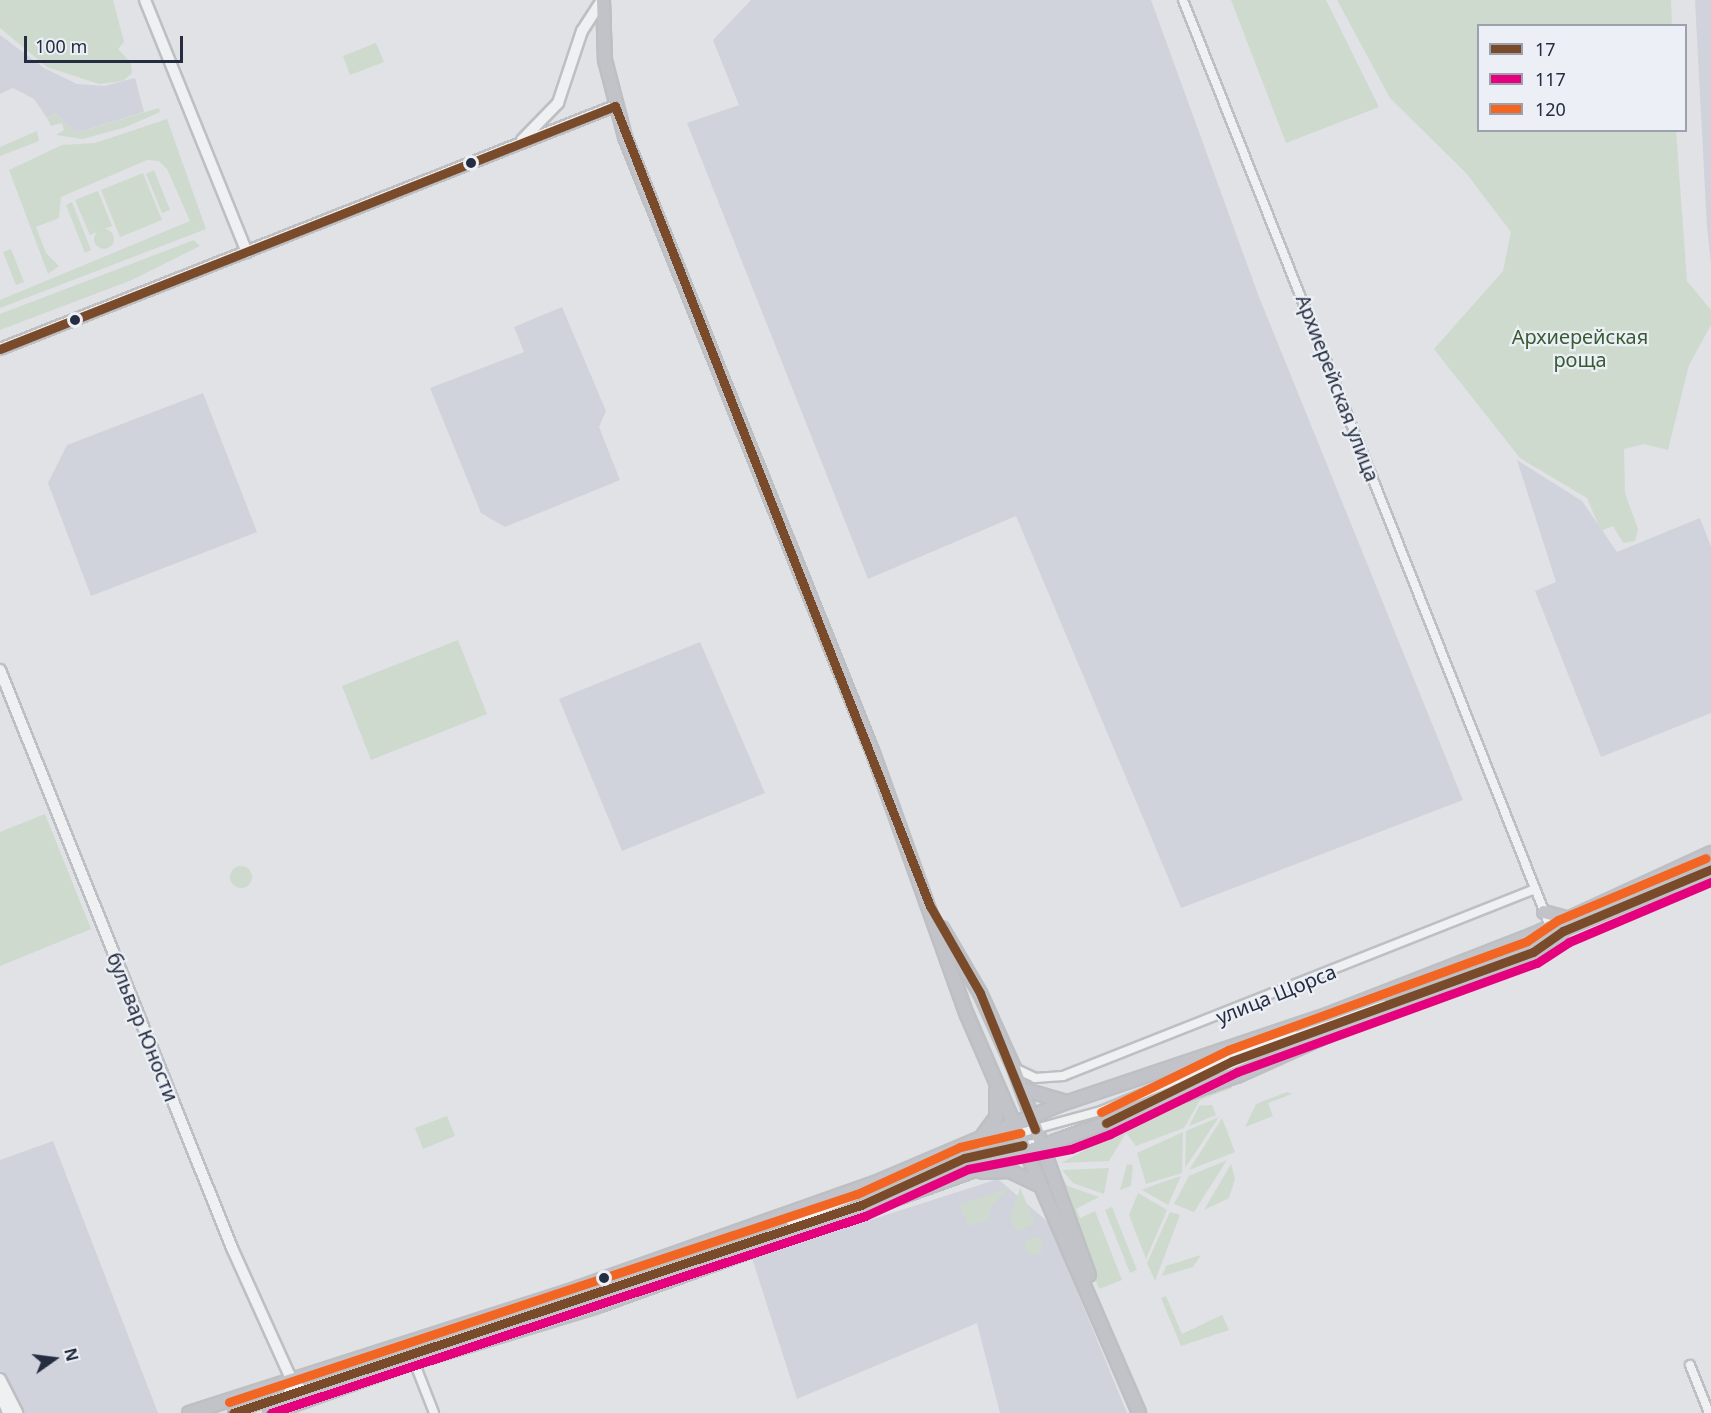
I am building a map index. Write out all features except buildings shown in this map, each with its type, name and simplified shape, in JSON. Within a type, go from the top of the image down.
[{"type":"main road","points":[[603,0],[605,60],[615,106],[930,906],[996,1086],[1016,1128],[1038,1185],[1093,1298],[1139,1413]]},
{"type":"main road","points":[[1544,912],[1558,928],[1711,853]]},
{"type":"main road","points":[[1668,887],[1711,878]]},
{"type":"main road","name":"улица Щорса","points":[[189,1413],[294,1388],[387,1352],[861,1187],[981,1137],[1016,1128],[1031,1116],[1327,1015],[1535,934],[1558,928],[1668,887]]},
{"type":"main road","points":[[930,906],[980,993],[1014,1068],[1039,1145],[1087,1267],[1093,1298]]},
{"type":"main road","name":"улица Щорса","points":[[276,1411],[412,1358],[595,1307],[962,1174],[1024,1148],[1068,1137],[1309,1047],[1417,995],[1533,952],[1558,928]]},
{"type":"main road","points":[[981,1137],[996,1118],[996,1086]]},
{"type":"main road","points":[[1022,1089],[1053,1101],[1076,1100]]},
{"type":"main road","points":[[962,1174],[1010,1171],[1038,1185]]},
{"type":"street","points":[[144,0],[247,252]]},
{"type":"street","points":[[515,146],[558,103],[582,31],[603,0]]},
{"type":"street","name":"Архиерейская улица","points":[[1183,0],[1544,912],[1558,928]]},
{"type":"street","points":[[0,348],[615,106]]},
{"type":"street","name":"бульвар Юности","points":[[0,670],[232,1248],[294,1388]]},
{"type":"street","name":"улица Щорса","points":[[1668,887],[1711,870]]},
{"type":"street","name":"улица Щорса","points":[[1014,1068],[1035,1078],[1064,1076],[1535,889]]},
{"type":"street","name":"улица Щорса","points":[[1106,1123],[1232,1061],[1417,995]]},
{"type":"street","points":[[741,1242],[1016,1128],[1035,1129],[1101,1111],[1232,1061],[1327,1015]]},
{"type":"street","points":[[741,1242],[861,1205],[964,1158],[1024,1148]]},
{"type":"street","name":"улица Щорса","points":[[233,1413],[294,1388],[412,1358],[741,1242]]},
{"type":"street","points":[[421,1341],[412,1358],[434,1413]]},
{"type":"street","points":[[387,1352],[412,1358]]},
{"type":"street","points":[[1690,1365],[1708,1413]]},
{"type":"street","points":[[0,1379],[17,1413]]},
{"type":"street","points":[[276,1411],[294,1388],[308,1399]]},
{"type":"street","points":[[0,1393],[8,1413]]},
{"type":"shaded area","points":[[751,0],[1151,0],[1259,297],[1463,800],[1181,908],[1016,516],[868,579],[687,123],[739,105],[713,40]]},
{"type":"shaded area","points":[[1695,0],[1711,0],[1711,264],[1707,227]]},
{"type":"shaded area","points":[[0,35],[44,68],[77,84],[105,86],[135,78],[144,112],[76,133],[55,113],[47,118],[34,99],[13,88],[0,94]]},
{"type":"shaded area","points":[[562,307],[606,411],[599,427],[620,480],[505,527],[481,513],[430,388],[524,352],[514,327]]},
{"type":"shaded area","points":[[203,393],[257,532],[91,596],[48,483],[67,445]]},
{"type":"shaded area","points":[[1517,460],[1582,501],[1617,552],[1700,518],[1711,547],[1711,713],[1601,757],[1535,591],[1556,582]]},
{"type":"shaded area","points":[[700,642],[765,793],[622,851],[559,699]]},
{"type":"shaded area","points":[[53,1141],[158,1413],[17,1413],[0,1371],[0,1160]]},
{"type":"shaded area","points":[[998,1179],[1049,1223],[1127,1413],[1000,1413],[977,1323],[797,1399],[752,1258]]},
{"type":"green space","points":[[0,0],[113,0],[124,42],[118,49],[131,63],[132,73],[123,81],[99,84],[47,67],[0,28]]},
{"type":"green space","points":[[1231,0],[1326,0],[1379,107],[1286,143]]},
{"type":"green space","name":"Архиерейская роща","points":[[1337,0],[1671,0],[1672,24],[1477,24],[1477,132],[1676,132],[1687,281],[1711,310],[1711,325],[1689,365],[1668,450],[1644,444],[1624,449],[1625,493],[1638,529],[1635,541],[1623,543],[1613,526],[1601,531],[1587,498],[1520,458],[1434,349],[1503,271],[1511,232],[1466,173],[1390,98]]},
{"type":"green space","points":[[376,43],[384,62],[350,75],[343,56]]},
{"type":"green space","points":[[159,108],[160,112],[126,127],[83,139],[56,135],[64,130],[62,123],[51,126],[47,118],[55,113],[76,133]]},
{"type":"green space","points":[[167,119],[206,229],[0,308],[0,300],[190,221],[167,169],[159,161],[147,160],[61,197],[59,218],[36,227],[46,253],[59,266],[48,274],[9,170],[62,145],[95,143]]},
{"type":"green space","points":[[37,131],[39,141],[0,156],[0,147]]},
{"type":"green space","points":[[154,170],[170,210],[162,213],[146,174]]},
{"type":"green space","points":[[143,173],[162,220],[120,237],[101,190]]},
{"type":"green space","points":[[98,191],[112,226],[90,235],[75,200]]},
{"type":"green space","points":[[72,202],[91,250],[85,253],[66,205]]},
{"type":"green space","points":[[104,229],[111,232],[114,239],[111,246],[104,249],[97,246],[94,239],[97,232]]},
{"type":"green space","points":[[194,240],[200,246],[132,280],[0,330],[0,314]]},
{"type":"green space","points":[[11,249],[24,282],[16,285],[3,252]]},
{"type":"green space","points":[[458,640],[487,714],[371,760],[342,686]]},
{"type":"green space","points":[[45,814],[91,929],[0,966],[0,832]]},
{"type":"green space","points":[[241,866],[249,869],[252,877],[249,885],[241,888],[233,885],[230,877],[233,869]]},
{"type":"green space","points":[[1230,1083],[1232,1088],[1200,1100],[1184,1128],[1136,1146],[1126,1133],[1109,1161],[1061,1163],[1127,1127]]},
{"type":"green space","points":[[1287,1092],[1292,1094],[1268,1103],[1273,1116],[1245,1127],[1256,1104]]},
{"type":"green space","points":[[1212,1105],[1216,1115],[1189,1126],[1199,1106]]},
{"type":"green space","points":[[447,1116],[455,1136],[423,1149],[415,1128]]},
{"type":"green space","points":[[1219,1117],[1185,1168],[1186,1131]]},
{"type":"green space","points":[[1222,1118],[1235,1152],[1189,1170]]},
{"type":"green space","points":[[1183,1132],[1182,1173],[1146,1184],[1137,1153]]},
{"type":"green space","points":[[1227,1160],[1194,1212],[1174,1204],[1189,1176]]},
{"type":"green space","points":[[1127,1164],[1133,1165],[1131,1186],[1120,1190]]},
{"type":"green space","points":[[1231,1164],[1235,1179],[1229,1198],[1204,1210]]},
{"type":"green space","points":[[1109,1168],[1104,1194],[1073,1183],[1062,1170]]},
{"type":"green space","points":[[1055,1170],[1068,1186],[1099,1197],[1076,1209],[1080,1218],[1095,1211],[1122,1280],[1099,1289]]},
{"type":"green space","points":[[1181,1176],[1168,1205],[1142,1190],[1154,1185]]},
{"type":"green space","points":[[1010,1188],[990,1208],[989,1220],[969,1226],[959,1205]]},
{"type":"green space","points":[[1020,1188],[1035,1223],[1017,1231],[1010,1219]]},
{"type":"green space","points":[[1138,1193],[1167,1210],[1146,1259],[1129,1215]]},
{"type":"green space","points":[[1112,1207],[1137,1270],[1130,1273],[1105,1210]]},
{"type":"green space","points":[[1170,1212],[1180,1215],[1155,1281],[1147,1263]]},
{"type":"green space","points":[[1030,1237],[1038,1237],[1043,1242],[1041,1253],[1030,1255],[1025,1250],[1025,1242]]},
{"type":"green space","points":[[1201,1255],[1193,1267],[1162,1276],[1166,1266]]},
{"type":"green space","points":[[1166,1296],[1182,1334],[1222,1315],[1229,1330],[1181,1346],[1161,1298]]},
{"type":"transit line","name":"17","points":[[0,349],[615,106],[930,906],[980,993],[1035,1129]]},
{"type":"transit line","name":"120","points":[[1101,1112],[1228,1050],[1527,941],[1558,920],[1706,858]]},
{"type":"transit line","name":"17","points":[[1106,1123],[1232,1061],[1533,952],[1563,931],[1711,869]]},
{"type":"transit line","name":"117","points":[[271,1413],[865,1216],[968,1169],[1071,1149],[1110,1134],[1237,1072],[1537,963],[1569,942],[1711,882]]},
{"type":"transit line","name":"120","points":[[229,1402],[857,1194],[960,1147],[1020,1133]]},
{"type":"transit line","name":"17","points":[[233,1413],[861,1205],[964,1158],[1023,1145]]}]
